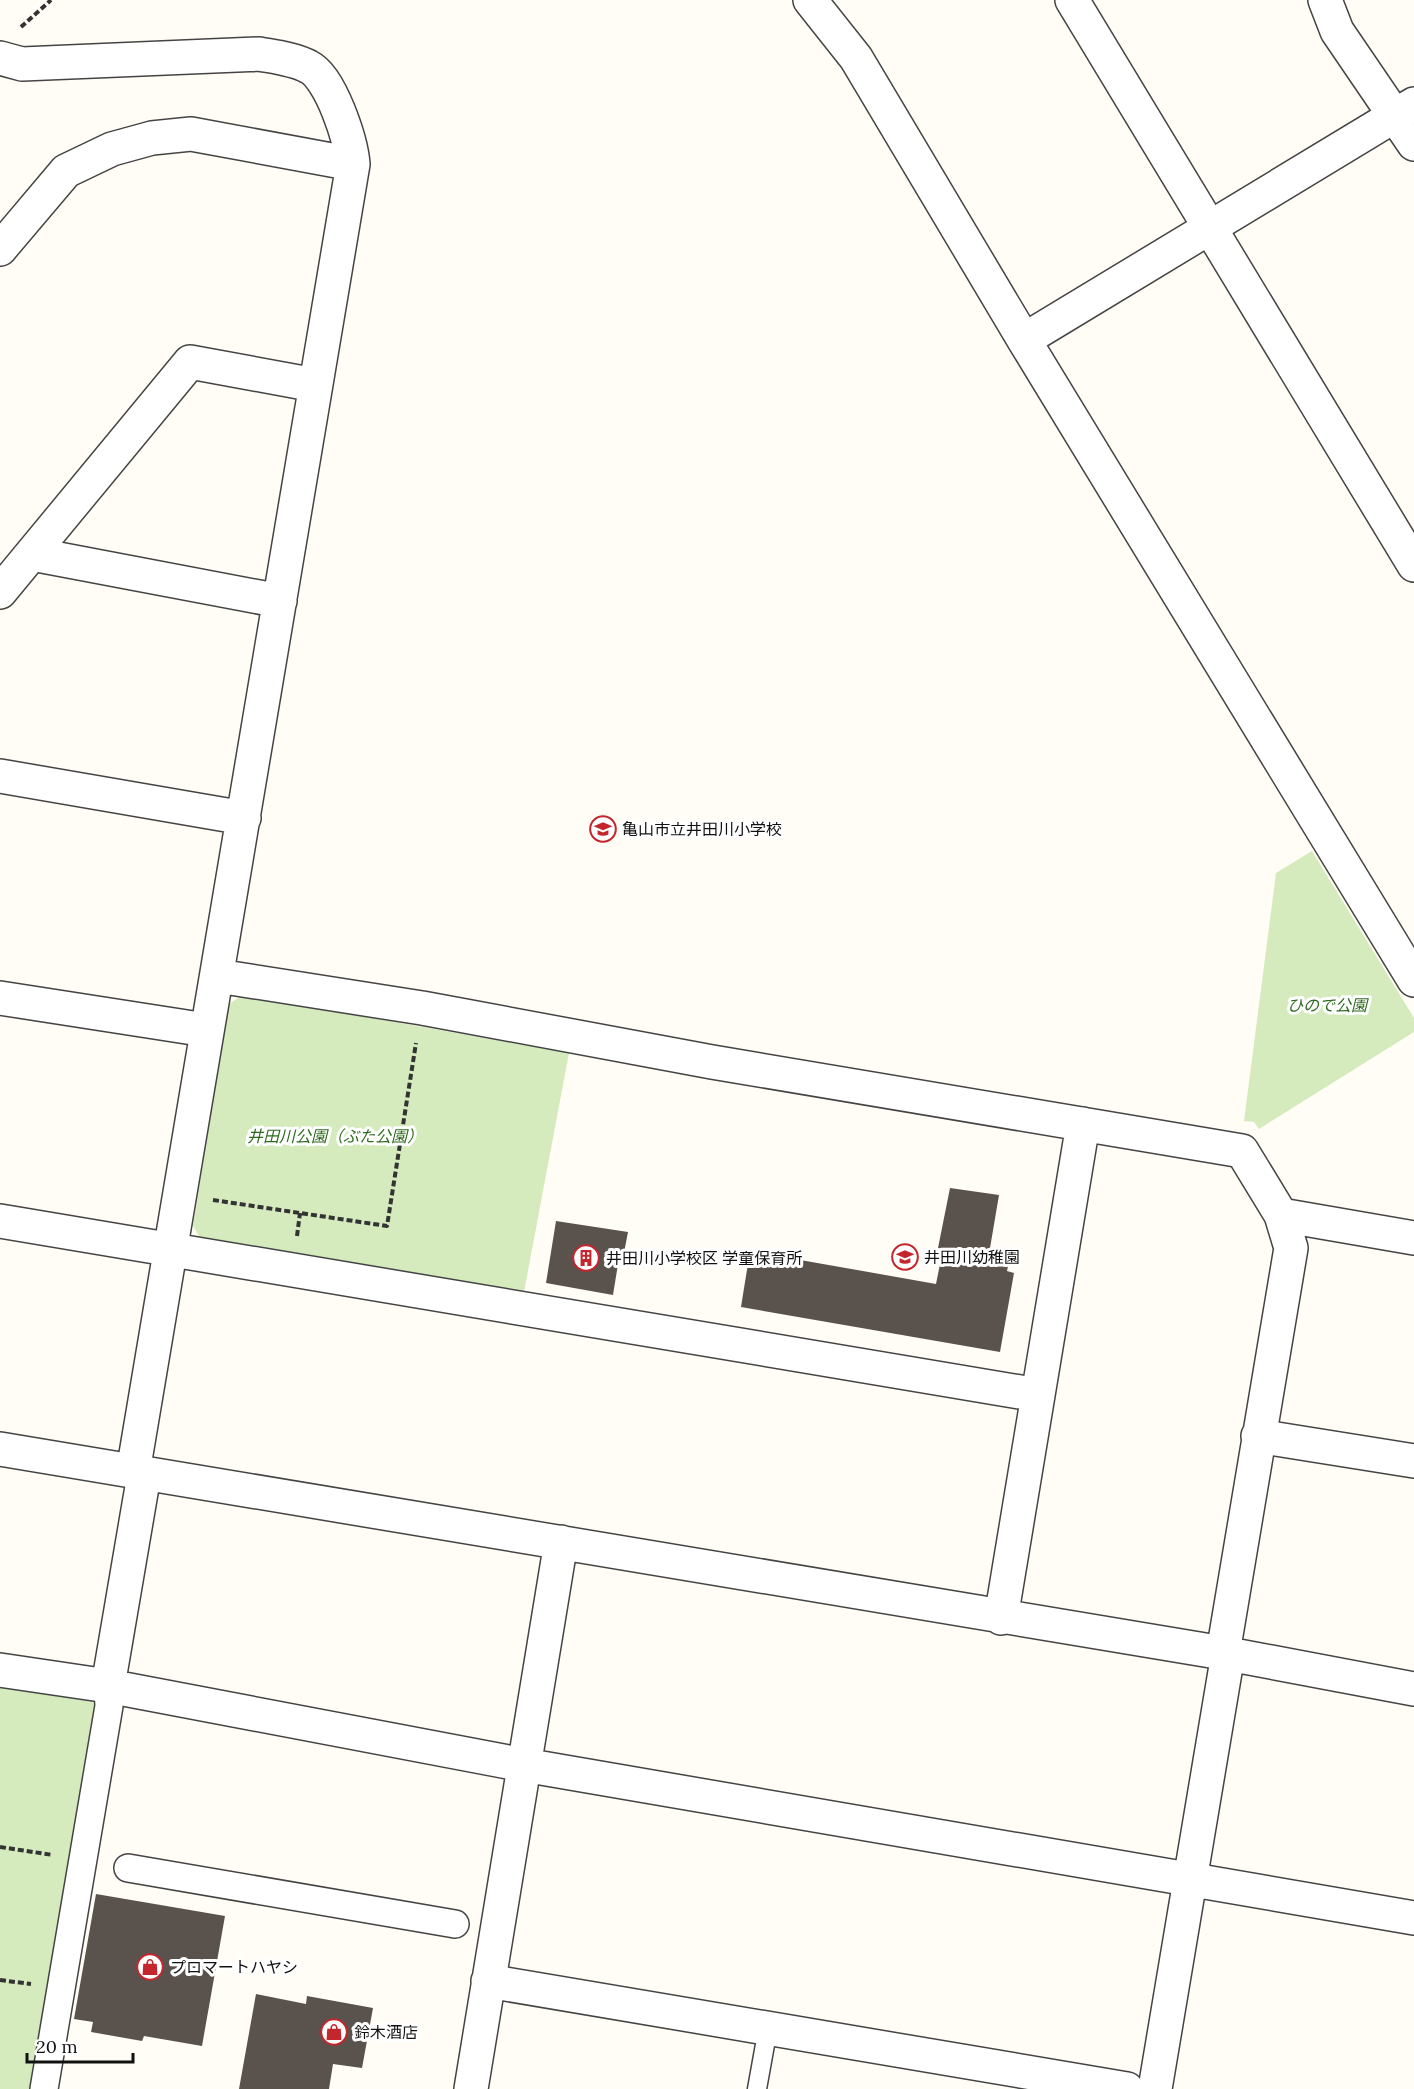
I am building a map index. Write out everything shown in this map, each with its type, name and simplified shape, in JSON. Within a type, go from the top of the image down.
[{"type":"street","points":[[810,0],[856,58],[1024,340],[1414,980]]},
{"type":"street","points":[[1072,0],[1414,565]]},
{"type":"street","points":[[1325,0],[1337,31],[1405,109],[1414,144]]},
{"type":"street","points":[[0,58],[22,64],[259,54],[283,58],[312,68],[333,96],[351,146],[352,164],[218,976],[206,1030],[138,1473],[108,1686],[109,1706],[44,2089]]},
{"type":"street","points":[[1024,340],[1405,109]]},
{"type":"street","points":[[0,249],[66,171],[112,149],[152,138],[191,134],[352,164]]},
{"type":"street","points":[[0,592],[190,362],[315,385]]},
{"type":"street","points":[[32,554],[280,601]]},
{"type":"street","points":[[0,776],[244,818]]},
{"type":"street","points":[[218,976],[422,1008],[712,1062],[1242,1151],[1281,1215],[1291,1248],[1258,1436],[1226,1654],[1155,2089]]},
{"type":"street","points":[[0,998],[206,1030]]},
{"type":"street","points":[[1001,1618],[1083,1124]]},
{"type":"street","points":[[1281,1215],[1414,1238]]},
{"type":"street","points":[[0,1221],[1038,1395]]},
{"type":"street","points":[[1258,1436],[1414,1461]]},
{"type":"street","points":[[0,1449],[1226,1654],[1414,1689]]},
{"type":"street","points":[[471,2089],[561,1542]]},
{"type":"street","points":[[0,1670],[108,1686],[524,1765],[1414,1918]]},
{"type":"street","points":[[128,1868],[455,1924]]},
{"type":"street","points":[[488,1981],[1127,2089]]},
{"type":"lane","points":[[757,2089],[768,2028]]},
{"type":"path","points":[[17,30],[51,0]]},
{"type":"path","points":[[209,1199],[387,1226],[422,1008]]},
{"type":"path","points":[[0,1847],[83,1859]]},
{"type":"green space","name":"ひので公園","points":[[1312,851],[1414,1018],[1414,1032],[1259,1129],[1254,1122],[1244,1121],[1276,873]]},
{"type":"green space","name":"井田川公園（ぶた公園）","points":[[242,995],[569,1053],[524,1292],[200,1238],[193,1226],[228,1005]]},
{"type":"green space","points":[[0,1685],[97,1703],[36,2089],[0,2089]]},
{"type":"building","name":"井田川幼稚園","points":[[950,1188],[999,1195],[989,1254],[1010,1256],[1007,1271],[1014,1273],[1000,1352],[741,1307],[750,1251],[936,1284],[943,1249],[938,1248]]},
{"type":"building","name":"井田川小学校区 学童保育所","points":[[556,1221],[628,1232],[623,1258],[619,1258],[613,1295],[546,1283]]},
{"type":"building","name":"プロマートハヤシ","points":[[96,1894],[225,1916],[202,2046],[144,2036],[142,2041],[91,2032],[93,2022],[74,2019]]},
{"type":"building","points":[[256,1994],[306,2004],[307,1996],[373,2008],[362,2068],[333,2064],[329,2089],[239,2089]]},
{"type":"place","name":"亀山市立井田川小学校","points":[[603,829]]},
{"type":"place","name":"井田川幼稚園","points":[[905,1257]]},
{"type":"place","name":"井田川小学校区 学童保育所","points":[[586,1258]]},
{"type":"place","name":"プロマートハヤシ","points":[[150,1967]]},
{"type":"place","name":"鈴木酒店","points":[[334,2032]]}]
